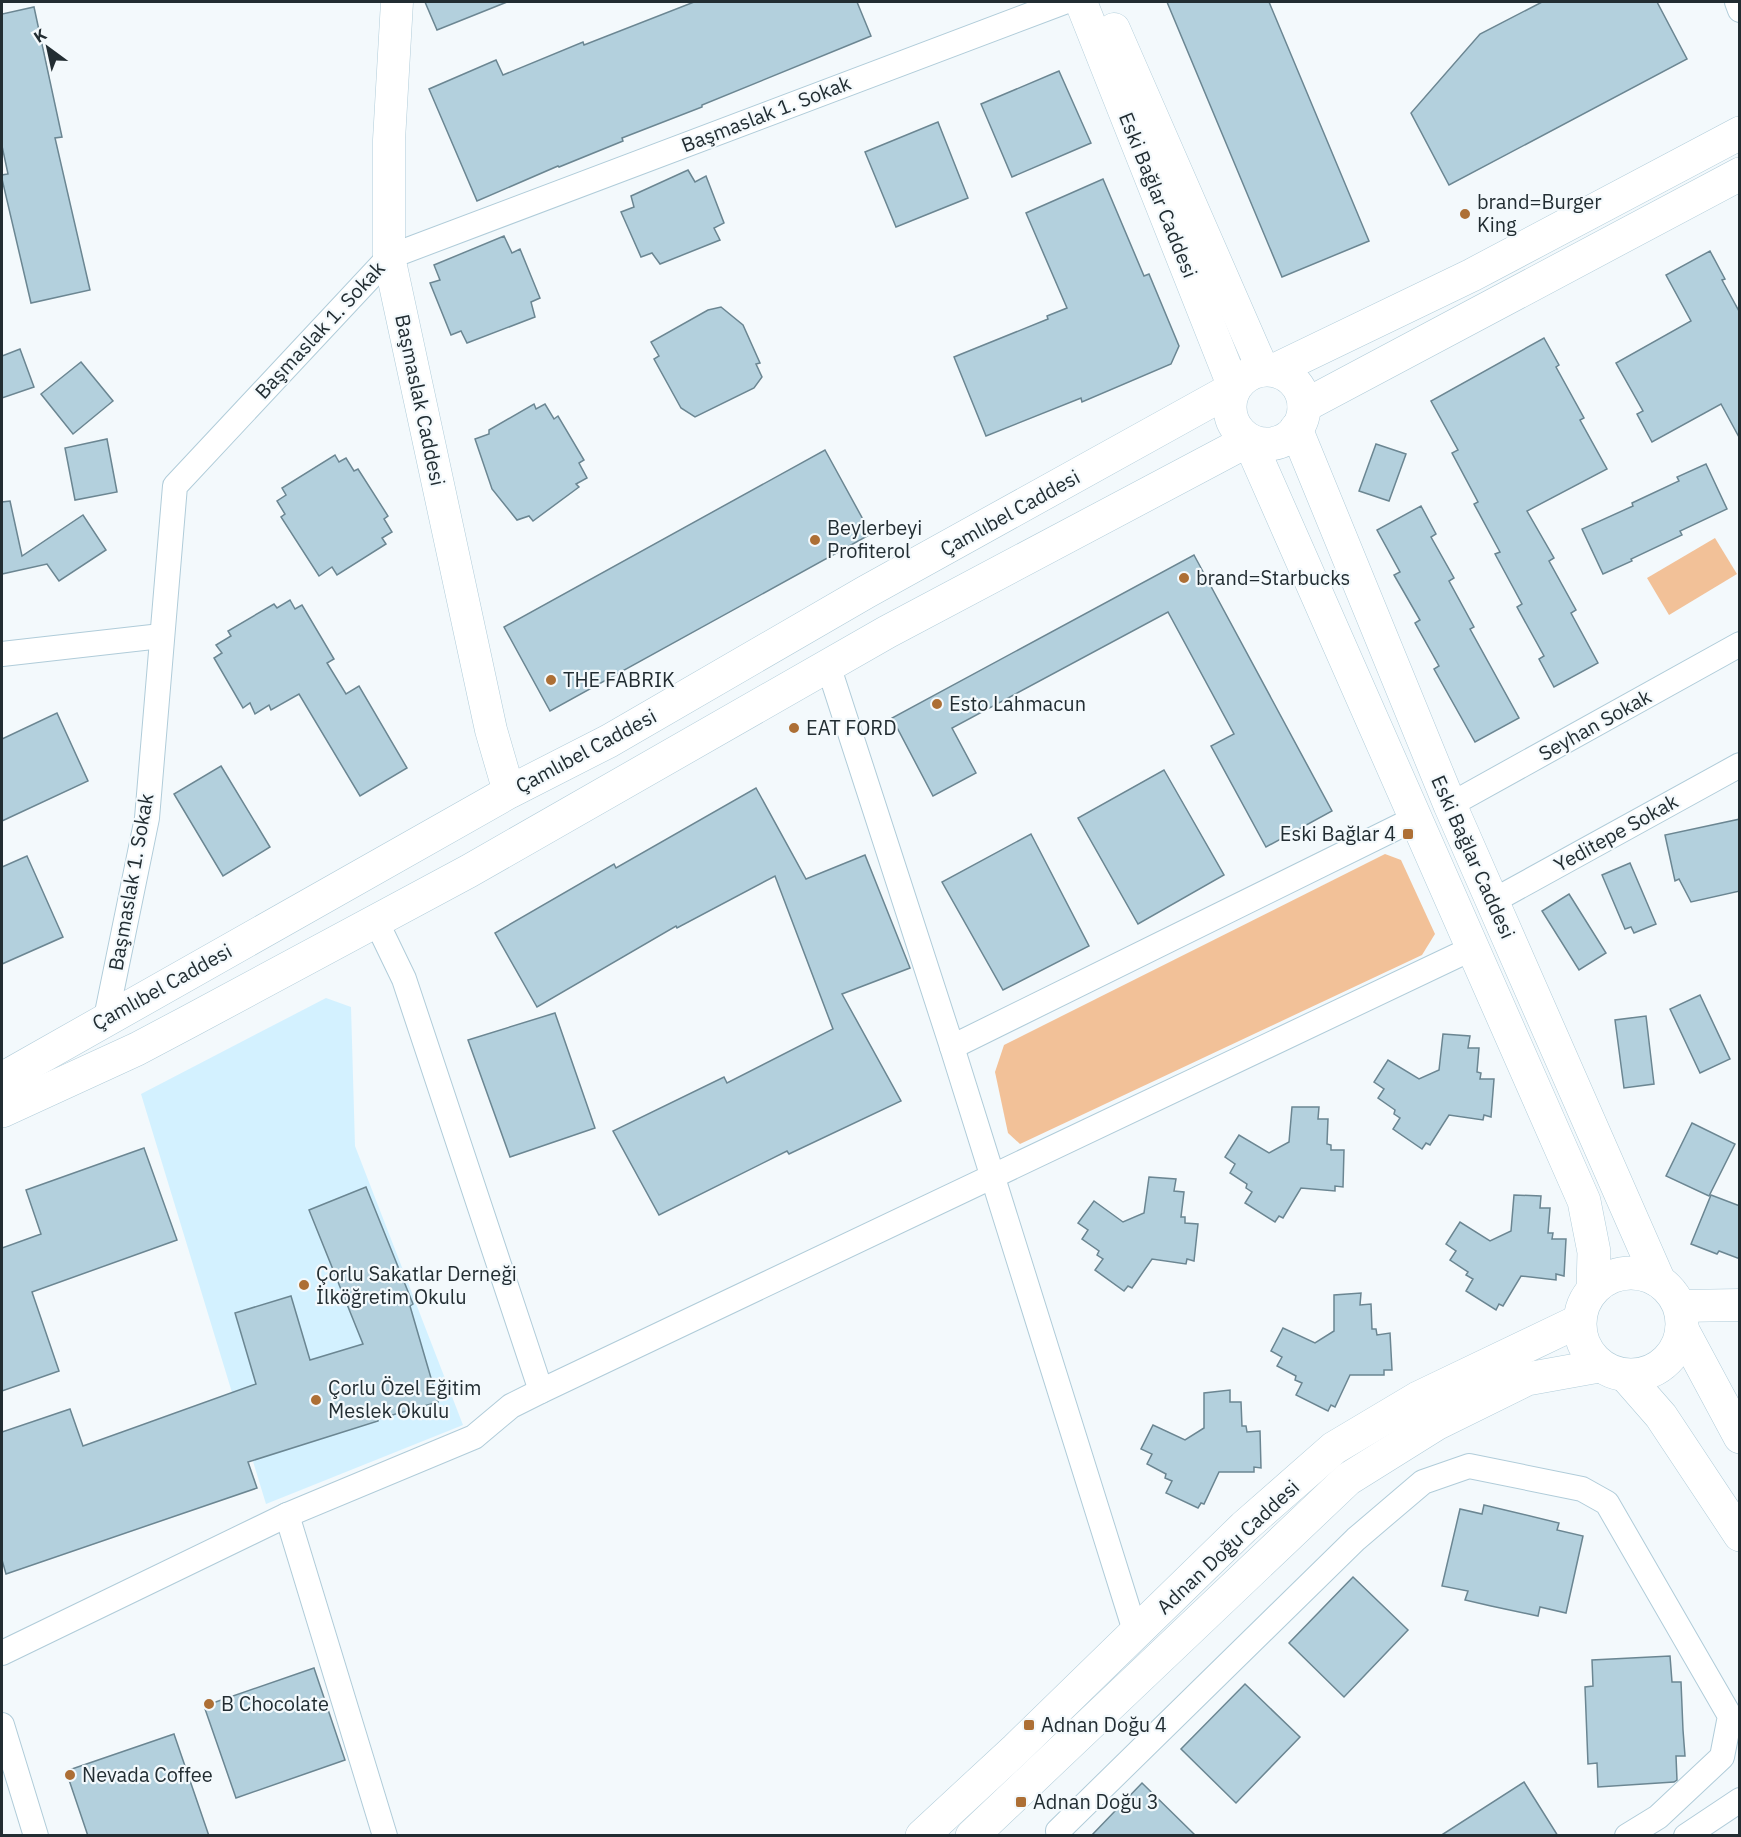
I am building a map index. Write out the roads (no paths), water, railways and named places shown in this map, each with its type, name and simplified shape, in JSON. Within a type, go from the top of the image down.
[{"type":"main road","points":[[1740,133],[1472,275],[1269,370],[1251,373],[1241,379],[1234,388],[1230,406],[1233,423],[1240,433],[1262,444],[1275,443],[1286,438],[1300,418],[1740,174]]},
{"type":"main road","points":[[1269,370],[1286,375],[1295,382],[1301,393],[1300,418]]},
{"type":"main road","name":"Çamlıbel Caddesi","points":[[2,1079],[106,1018],[509,792],[609,741],[866,592],[1234,388]]},
{"type":"main road","name":"Eski Bağlar Caddesi","points":[[1300,418],[1450,805],[1659,1281]]},
{"type":"main road","points":[[2,1111],[157,1038],[469,871],[897,626],[1250,440]]},
{"type":"main road","name":"Eski Bağlar Caddesi","points":[[1250,440],[1584,1201],[1594,1252],[1593,1289]]},
{"type":"main road","points":[[1740,1437],[1681,1318],[1671,1292],[1659,1281],[1643,1274],[1625,1272],[1607,1278],[1593,1289],[1583,1304],[1579,1321],[1581,1338],[1588,1353],[1613,1371],[1661,1416],[1740,1535]]},
{"type":"main road","points":[[1613,1371],[1652,1371],[1664,1364],[1673,1354],[1679,1342],[1681,1318]]},
{"type":"main road","name":"Adnan Doğu Caddesi","points":[[922,1836],[1136,1634],[1244,1527],[1334,1448],[1418,1398],[1579,1321]]},
{"type":"main road","name":"Adnan Doğu Caddesi","points":[[972,1836],[1348,1479],[1436,1424],[1527,1379],[1613,1371]]},
{"type":"street","name":"Başmaslak Caddesi","points":[[397,2],[389,140],[389,257],[491,730],[509,792]]},
{"type":"street","name":"Başmaslak 1. Sokak","points":[[106,1018],[147,818],[175,486],[389,257],[1064,2]]},
{"type":"street","name":"Eski Bağlar Caddesi","points":[[1081,2],[1234,388]]},
{"type":"street","name":"Eski Bağlar Caddesi","points":[[1102,2],[1269,370]]},
{"type":"street","points":[[1737,2],[1740,10]]},
{"type":"street","points":[[2,654],[161,636]]},
{"type":"street","name":"Seyhan Sokak","points":[[1450,805],[1740,644]]},
{"type":"street","points":[[828,665],[952,1047],[1136,1634]]},
{"type":"street","name":"Yeditepe Sokak","points":[[1493,901],[1740,765]]},
{"type":"street","points":[[952,1047],[1416,818]]},
{"type":"street","points":[[376,921],[404,979],[542,1391]]},
{"type":"street","points":[[2,1653],[287,1515],[474,1437],[511,1406],[1473,948]]},
{"type":"street","points":[[1681,1318],[1740,1305]]},
{"type":"street","points":[[1059,1836],[1058,1831],[1356,1539],[1423,1482],[1469,1467],[1582,1490],[1607,1503],[1730,1716],[1722,1757],[1658,1817],[1627,1836]]},
{"type":"street","points":[[287,1515],[385,1836]]},
{"type":"street","points":[[2,1732],[36,1836]]},
{"type":"street","points":[[1686,1836],[1740,1800]]},
{"type":"place","name":"brand=Burger King","points":[[1465,214]]},
{"type":"place","name":"Beylerbeyi Profiterol","points":[[815,540]]},
{"type":"place","name":"brand=Starbucks","points":[[1184,578]]},
{"type":"place","name":"THE FABRIK","points":[[551,680]]},
{"type":"place","name":"Esto Lahmacun","points":[[937,704]]},
{"type":"place","name":"EAT FORD","points":[[794,728]]},
{"type":"place","name":"Eski Bağlar 4","points":[[1408,834]]},
{"type":"place","name":"Çorlu Sakatlar Derneği İlköğretim Okulu","points":[[304,1285]]},
{"type":"place","name":"Çorlu Özel Eğitim Meslek Okulu","points":[[316,1400]]},
{"type":"place","name":"B Chocolate","points":[[209,1704]]},
{"type":"place","name":"Adnan Doğu 4","points":[[1029,1725]]},
{"type":"place","name":"Nevada Coffee","points":[[70,1775]]},
{"type":"place","name":"Adnan Doğu 3","points":[[1021,1802]]}]
